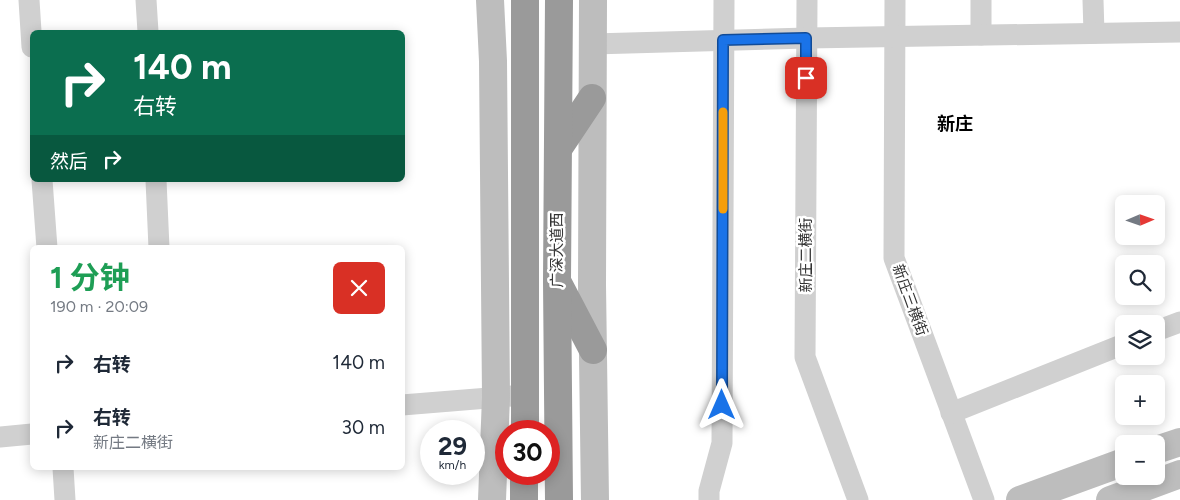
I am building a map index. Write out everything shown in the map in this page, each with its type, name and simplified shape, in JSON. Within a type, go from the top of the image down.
[{"type":"highway","points":[[525,0],[525,420]]},
{"type":"highway","name":"广深大道西","points":[[559,0],[557,281],[559,500]]},
{"type":"highway","points":[[558,149],[592,98]]},
{"type":"highway","points":[[557,281],[593,350]]},
{"type":"highway","points":[[524,485],[524,500]]},
{"type":"street","points":[[29,0],[31,30]]},
{"type":"street","points":[[146,0],[148,30]]},
{"type":"street","points":[[490,0],[496,397],[492,500]]},
{"type":"street","points":[[593,0],[595,500]]},
{"type":"street","points":[[709,500],[709,491],[722,443],[724,0]]},
{"type":"street","name":"新庄二横街","points":[[807,0],[806,357],[858,500]]},
{"type":"street","name":"新庄三横街","points":[[895,0],[894,258],[984,500]]},
{"type":"street","points":[[981,0],[982,35]]},
{"type":"street","points":[[1093,0],[1094,33]]},
{"type":"street","points":[[593,44],[895,36],[1180,32]]},
{"type":"street","points":[[42,182],[47,245]]},
{"type":"street","points":[[156,182],[160,245]]},
{"type":"street","points":[[1165,328],[1180,322]]},
{"type":"street","points":[[952,413],[1115,348]]},
{"type":"street","points":[[405,405],[525,395]]},
{"type":"street","points":[[0,437],[30,434]]},
{"type":"street","points":[[1165,447],[1180,442]]},
{"type":"street","points":[[1020,500],[1115,465]]},
{"type":"street","points":[[63,470],[65,500]]},
{"type":"street","points":[[1110,500],[1149,493],[1180,474]]},
{"type":"slow traffic","points":[[723,112],[723,209]]},
{"type":"district","name":"新庄","points":[[955,124]]},
{"type":"route","points":[[722,405],[723,40],[806,38],[806,78]]}]
